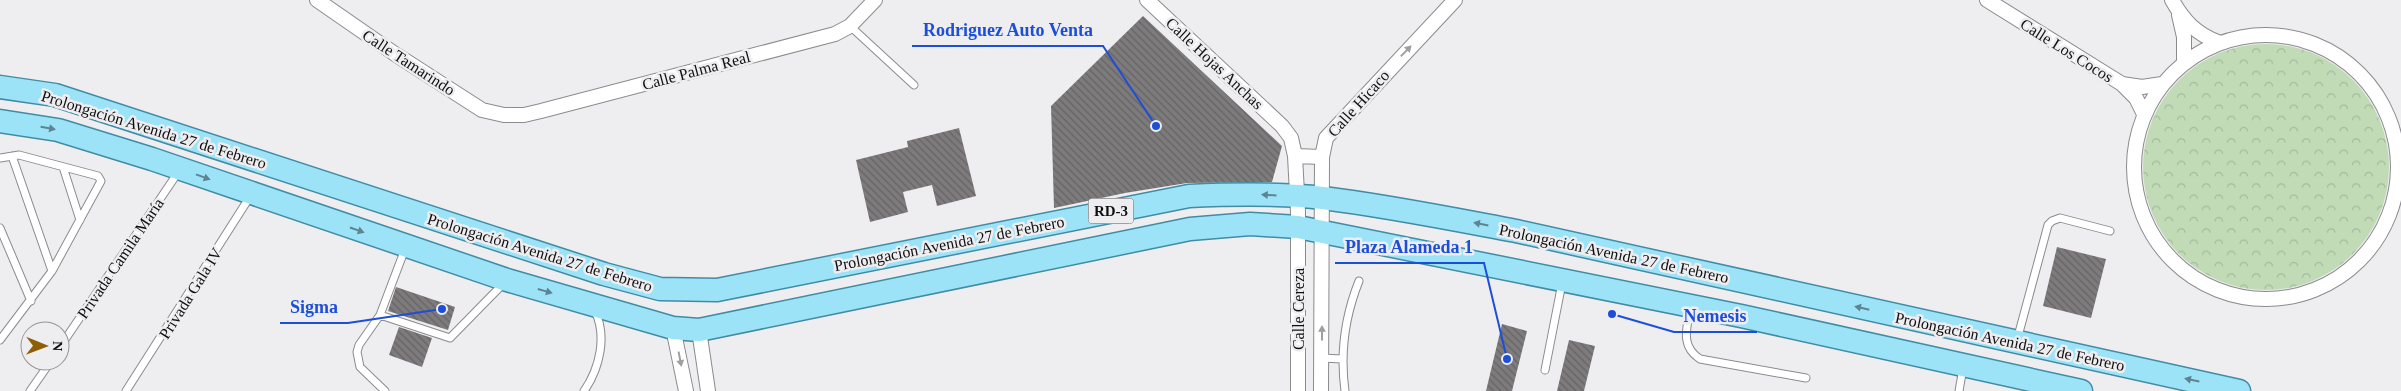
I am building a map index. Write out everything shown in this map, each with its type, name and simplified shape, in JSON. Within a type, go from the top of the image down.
[{"type":"main road","name":"Prolongación Avenida 27 de Febrero","points":[[0,87],[55,95],[539,254],[660,289],[717,290],[1189,196],[1251,194],[1297,196],[1323,198],[1422,213],[1516,231],[2239,391]]},
{"type":"main road","name":"Prolongación Avenida 27 de Febrero","points":[[0,121],[58,130],[180,169],[507,280],[674,328],[699,330],[1190,229],[1250,224],[1298,227],[1563,280],[2081,391]]},
{"type":"street","name":"Calle Tamarindo","points":[[318,0],[395,54],[482,110],[504,116]]},
{"type":"street","name":"Calle Palma Real","points":[[504,116],[524,115],[542,111],[835,34],[850,26],[875,0]]},
{"type":"street","name":"Calle Hojas Anchas","points":[[1147,0],[1282,126],[1291,138],[1295,156]]},
{"type":"street","name":"Calle Hicaco","points":[[1322,232],[1322,157],[1326,138],[1360,99],[1455,0]]},
{"type":"street","name":"Calle Los Cocos","points":[[1987,0],[2122,84],[2136,98],[2144,114]]},
{"type":"street","points":[[2175,6],[2196,31],[2218,42]]},
{"type":"street","points":[[2175,6],[2184,37],[2184,62]]},
{"type":"street","points":[[2255,34],[2294,36],[2330,50],[2360,73],[2383,104],[2399,144],[2398,197],[2378,238],[2353,268],[2319,290],[2281,300],[2241,299],[2204,285],[2172,262],[2148,230],[2135,192],[2134,153],[2144,114],[2162,84],[2184,62],[2218,42],[2255,34]]},
{"type":"street","name":"Calle Los Cocos","points":[[2122,84],[2142,87],[2162,84]]},
{"type":"street","points":[[1295,156],[1322,157]]},
{"type":"street","name":"Calle Cereza","points":[[1295,156],[1298,227],[1298,391]]},
{"type":"street","name":"Calle Cereza","points":[[1321,391],[1322,232]]},
{"type":"street","points":[[674,328],[686,391]]},
{"type":"street","points":[[699,330],[708,391]]},
{"type":"lane","points":[[850,26],[914,85]]},
{"type":"lane","points":[[0,158],[20,155],[98,176],[101,181],[52,272],[0,340]]},
{"type":"lane","points":[[12,156],[52,272]]},
{"type":"lane","points":[[63,167],[80,220]]},
{"type":"lane","name":"Privada Camila María","points":[[70,332],[180,169]]},
{"type":"lane","name":"Privada Gala IV","points":[[126,391],[252,194]]},
{"type":"lane","points":[[2016,343],[2048,225],[2060,218],[2110,231]]},
{"type":"lane","points":[[0,228],[31,301]]},
{"type":"lane","points":[[385,391],[360,366],[358,359],[359,345],[380,316],[406,246]]},
{"type":"lane","points":[[380,316],[450,338],[507,280]]},
{"type":"lane","points":[[1545,370],[1563,280]]},
{"type":"lane","points":[[1345,391],[1342,359],[1350,308],[1359,281]]},
{"type":"lane","points":[[584,391],[590,383],[600,356],[601,323],[591,304]]},
{"type":"lane","points":[[1691,306],[1685,336],[1692,354],[1700,359],[1806,378]]},
{"type":"lane","points":[[1322,358],[1342,359]]},
{"type":"lane","points":[[1959,391],[1964,365]]},
{"type":"lane","points":[[30,391],[44,371]]},
{"type":"green space","points":[[2266,44],[2290,47],[2313,54],[2334,65],[2353,80],[2368,99],[2379,120],[2386,143],[2389,167],[2386,191],[2379,214],[2368,235],[2353,254],[2334,269],[2313,280],[2290,287],[2266,290],[2242,287],[2219,280],[2198,269],[2179,254],[2164,235],[2153,214],[2146,191],[2143,167],[2146,143],[2153,120],[2164,99],[2179,80],[2198,65],[2219,54],[2242,47]]},
{"type":"building","points":[[1143,16],[1282,146],[1272,182],[1187,183],[1125,193],[1054,208],[1051,106]]},
{"type":"building","points":[[959,128],[976,196],[937,206],[932,185],[903,192],[908,212],[870,222],[856,160],[908,147],[907,141]]},
{"type":"building","points":[[2057,247],[2106,259],[2091,318],[2043,306]]},
{"type":"building","points":[[396,287],[455,307],[448,330],[388,311]]},
{"type":"building","points":[[1502,324],[1527,331],[1512,391],[1486,391]]},
{"type":"building","points":[[399,327],[432,338],[422,367],[389,355]]},
{"type":"building","points":[[1569,340],[1595,346],[1584,391],[1557,391]]},
{"type":"place","name":"Rodriguez Auto Venta","points":[[1156,126]]},
{"type":"place","name":"Sigma","points":[[442,309]]},
{"type":"place","name":"Nemesis","points":[[1612,314]]},
{"type":"place","name":"Plaza Alameda 1","points":[[1507,359]]}]
